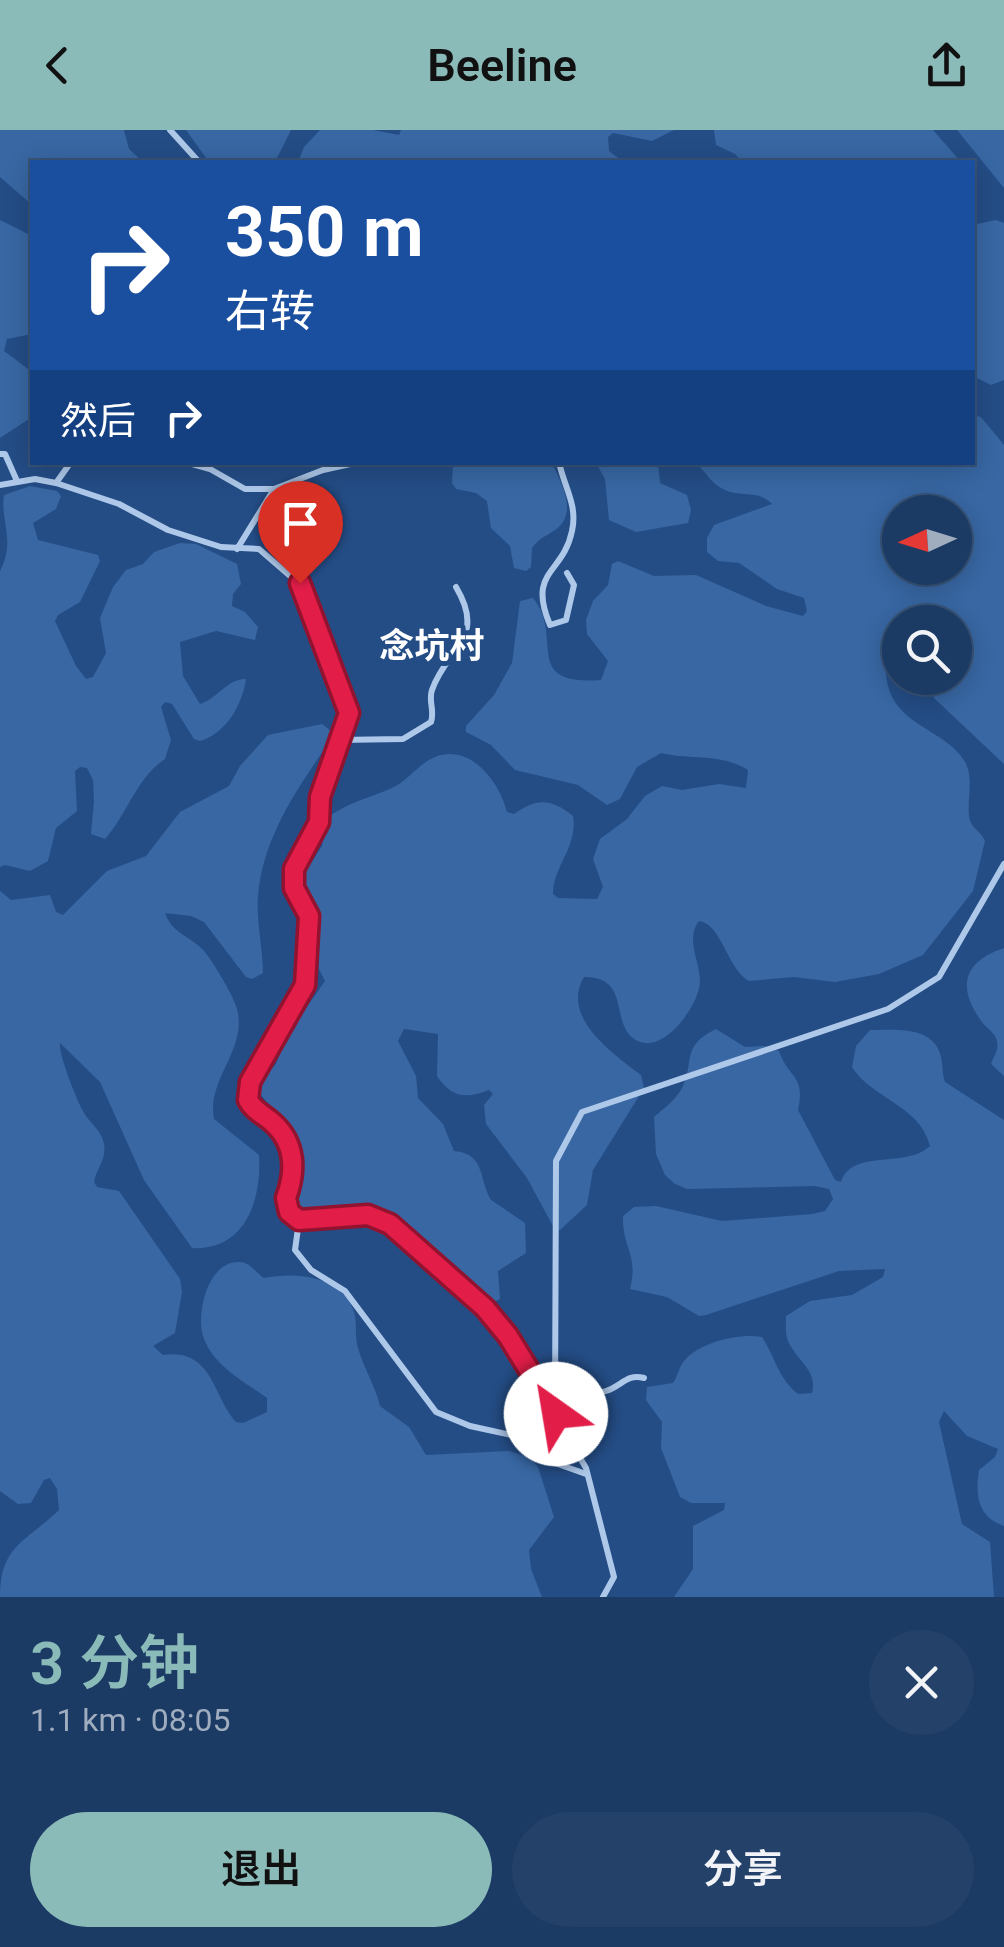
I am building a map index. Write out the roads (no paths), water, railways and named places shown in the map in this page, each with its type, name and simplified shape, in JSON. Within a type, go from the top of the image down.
[{"type":"street","points":[[170,130],[196,160]]},
{"type":"street","points":[[0,454],[5,454],[17,482]]},
{"type":"street","points":[[56,483],[68,465]]},
{"type":"street","points":[[196,465],[245,489],[274,490],[346,465]]},
{"type":"street","points":[[559,465],[574,507],[572,534],[541,590],[541,604],[550,625],[566,620],[574,586],[567,573]]},
{"type":"street","points":[[0,485],[35,479],[56,483],[118,504],[168,530],[237,549],[266,552],[304,588],[349,706],[320,797],[319,822],[294,869],[293,882],[309,916],[305,985],[248,1089],[252,1107],[277,1127],[290,1147],[292,1181],[286,1205],[299,1220],[295,1250],[311,1270],[345,1291],[436,1412],[470,1426],[520,1436],[555,1463],[588,1474]]},
{"type":"street","points":[[237,549],[274,490]]},
{"type":"street","points":[[338,740],[402,739],[431,722],[433,688],[468,630],[467,606],[456,587]]},
{"type":"street","points":[[556,1414],[556,1161],[582,1112],[888,1009],[939,978],[1004,864]]},
{"type":"street","points":[[299,1220],[368,1215],[390,1224],[485,1308],[508,1336],[588,1474],[614,1577],[604,1597]]},
{"type":"street","points":[[556,1384],[595,1393],[607,1391],[630,1376],[644,1378]]},
{"type":"district","name":"念坑村","points":[[432,646]]}]
